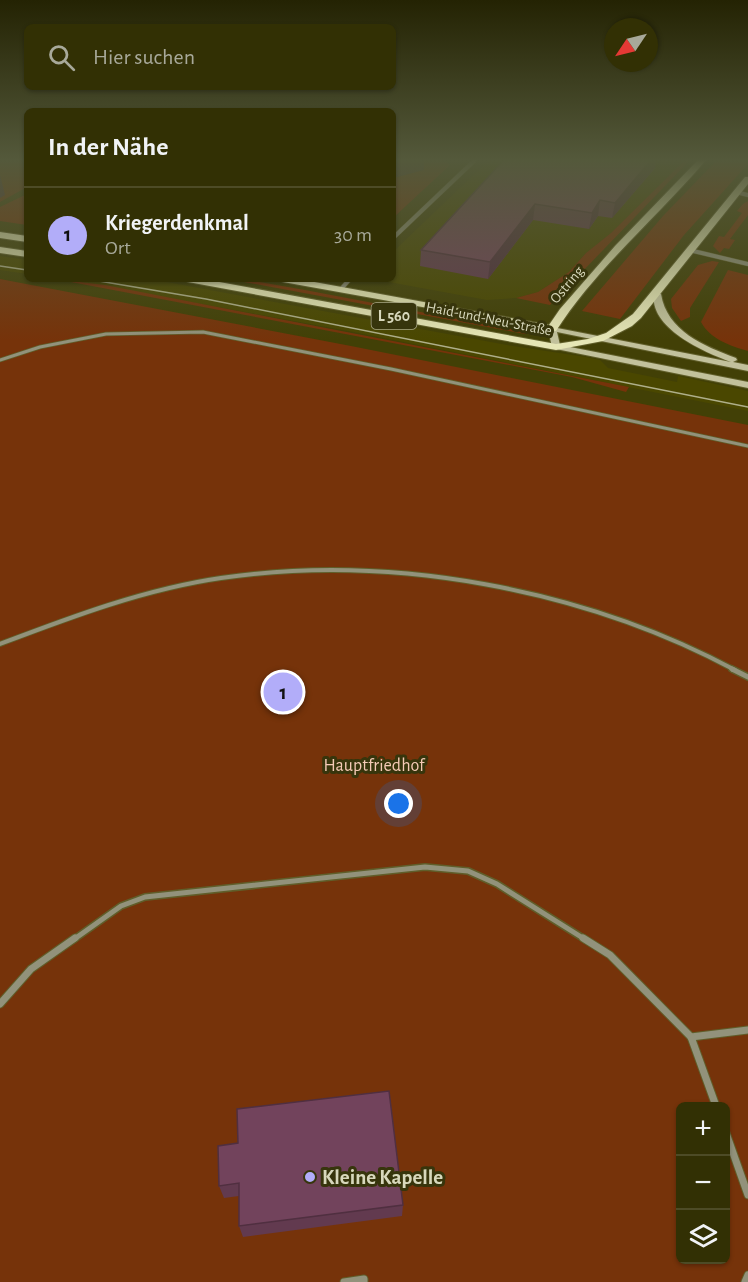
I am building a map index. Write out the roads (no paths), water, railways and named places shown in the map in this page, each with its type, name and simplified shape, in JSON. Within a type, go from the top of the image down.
[{"type":"main road","name":"Ostring","points":[[556,347],[552,329],[568,305],[647,220]]},
{"type":"main road","name":"L 560","points":[[556,347],[601,339],[616,333],[630,323],[657,294],[713,220]]},
{"type":"main road","points":[[0,235],[24,238]]},
{"type":"main road","points":[[0,250],[24,254]]},
{"type":"main road","name":"Haid-und-Neu-Straße","points":[[204,282],[748,385]]},
{"type":"main road","name":"Haid-und-Neu-Straße","points":[[300,282],[748,367]]},
{"type":"main road","points":[[657,294],[659,310],[674,327],[703,346],[748,367]]},
{"type":"street","points":[[396,235],[412,220]]},
{"type":"street","points":[[689,250],[748,264]]},
{"type":"street","points":[[340,289],[347,282]]},
{"type":"lane","points":[[0,360],[40,347],[106,334],[203,332],[391,369],[748,446]]},
{"type":"lane","points":[[0,644],[64,620],[150,595],[222,578],[298,572],[374,573],[449,580],[519,592],[594,611],[671,638],[748,677]]},
{"type":"lane","points":[[0,1004],[31,969],[122,906],[145,897],[425,867],[468,871],[488,880],[610,956],[691,1037],[714,1102]]},
{"type":"lane","points":[[691,1037],[748,1030]]},
{"type":"lane","points":[[730,1143],[748,1195]]},
{"type":"lane","points":[[745,1282],[748,1275]]},
{"type":"lane","points":[[344,1282],[364,1279],[364,1282]]},
{"type":"tram line","points":[[0,266],[24,270]]},
{"type":"tram line","points":[[105,282],[206,299],[748,407]]},
{"type":"place","name":"Kriegerdenkmal","points":[[283,692]]},
{"type":"place","name":"Kleine Kapelle","points":[[310,1177]]},
{"type":"park label","name":"Hauptfriedhof","points":[[374,766]]}]
